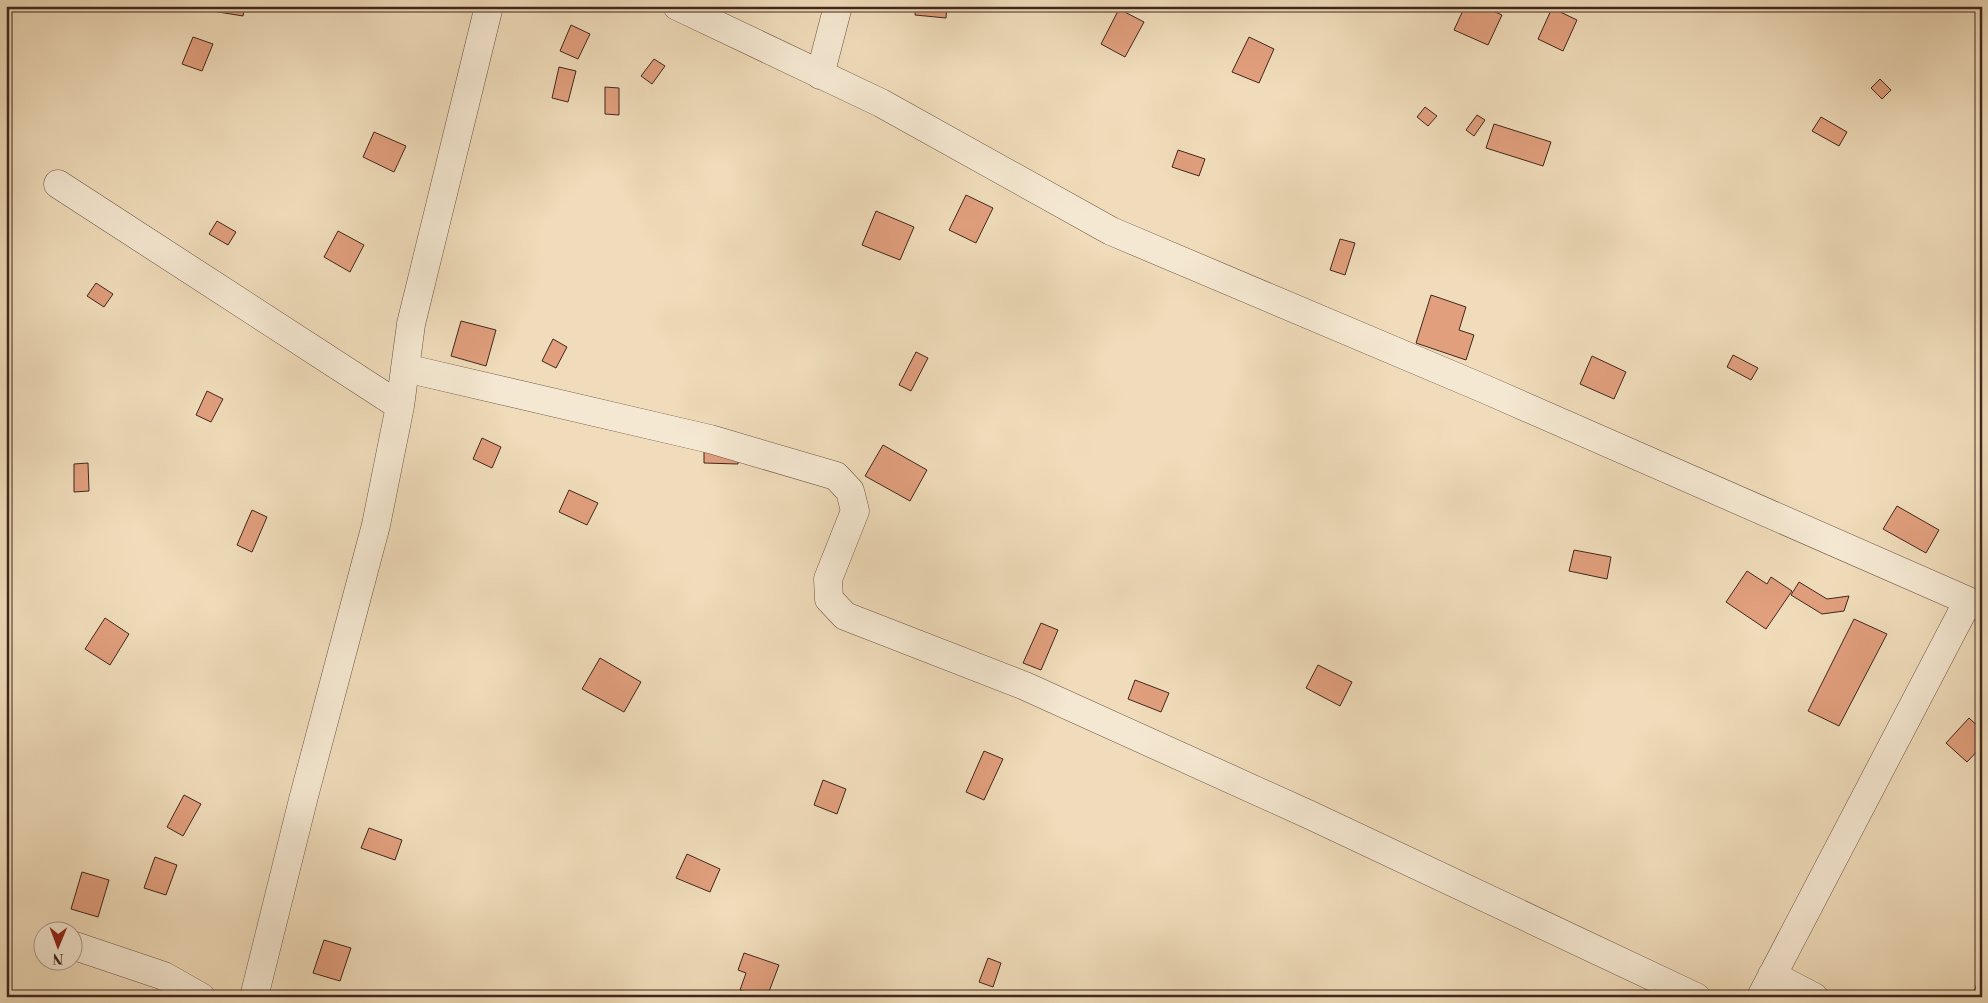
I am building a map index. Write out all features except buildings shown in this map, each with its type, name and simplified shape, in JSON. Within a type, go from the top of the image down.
[{"type":"street","points":[[254,997],[304,796],[376,524],[400,406],[411,324],[489,6]]},
{"type":"street","points":[[677,6],[881,103],[1111,231],[1487,390],[1975,604],[1766,986],[1814,997]]},
{"type":"street","points":[[820,75],[838,6]]},
{"type":"street","points":[[58,184],[400,406]]},
{"type":"street","points":[[405,368],[710,439],[836,476],[850,491],[855,511],[828,578],[829,599],[845,616],[1025,686],[1319,819],[1696,997]]},
{"type":"street","points":[[82,948],[164,976],[201,997]]}]
